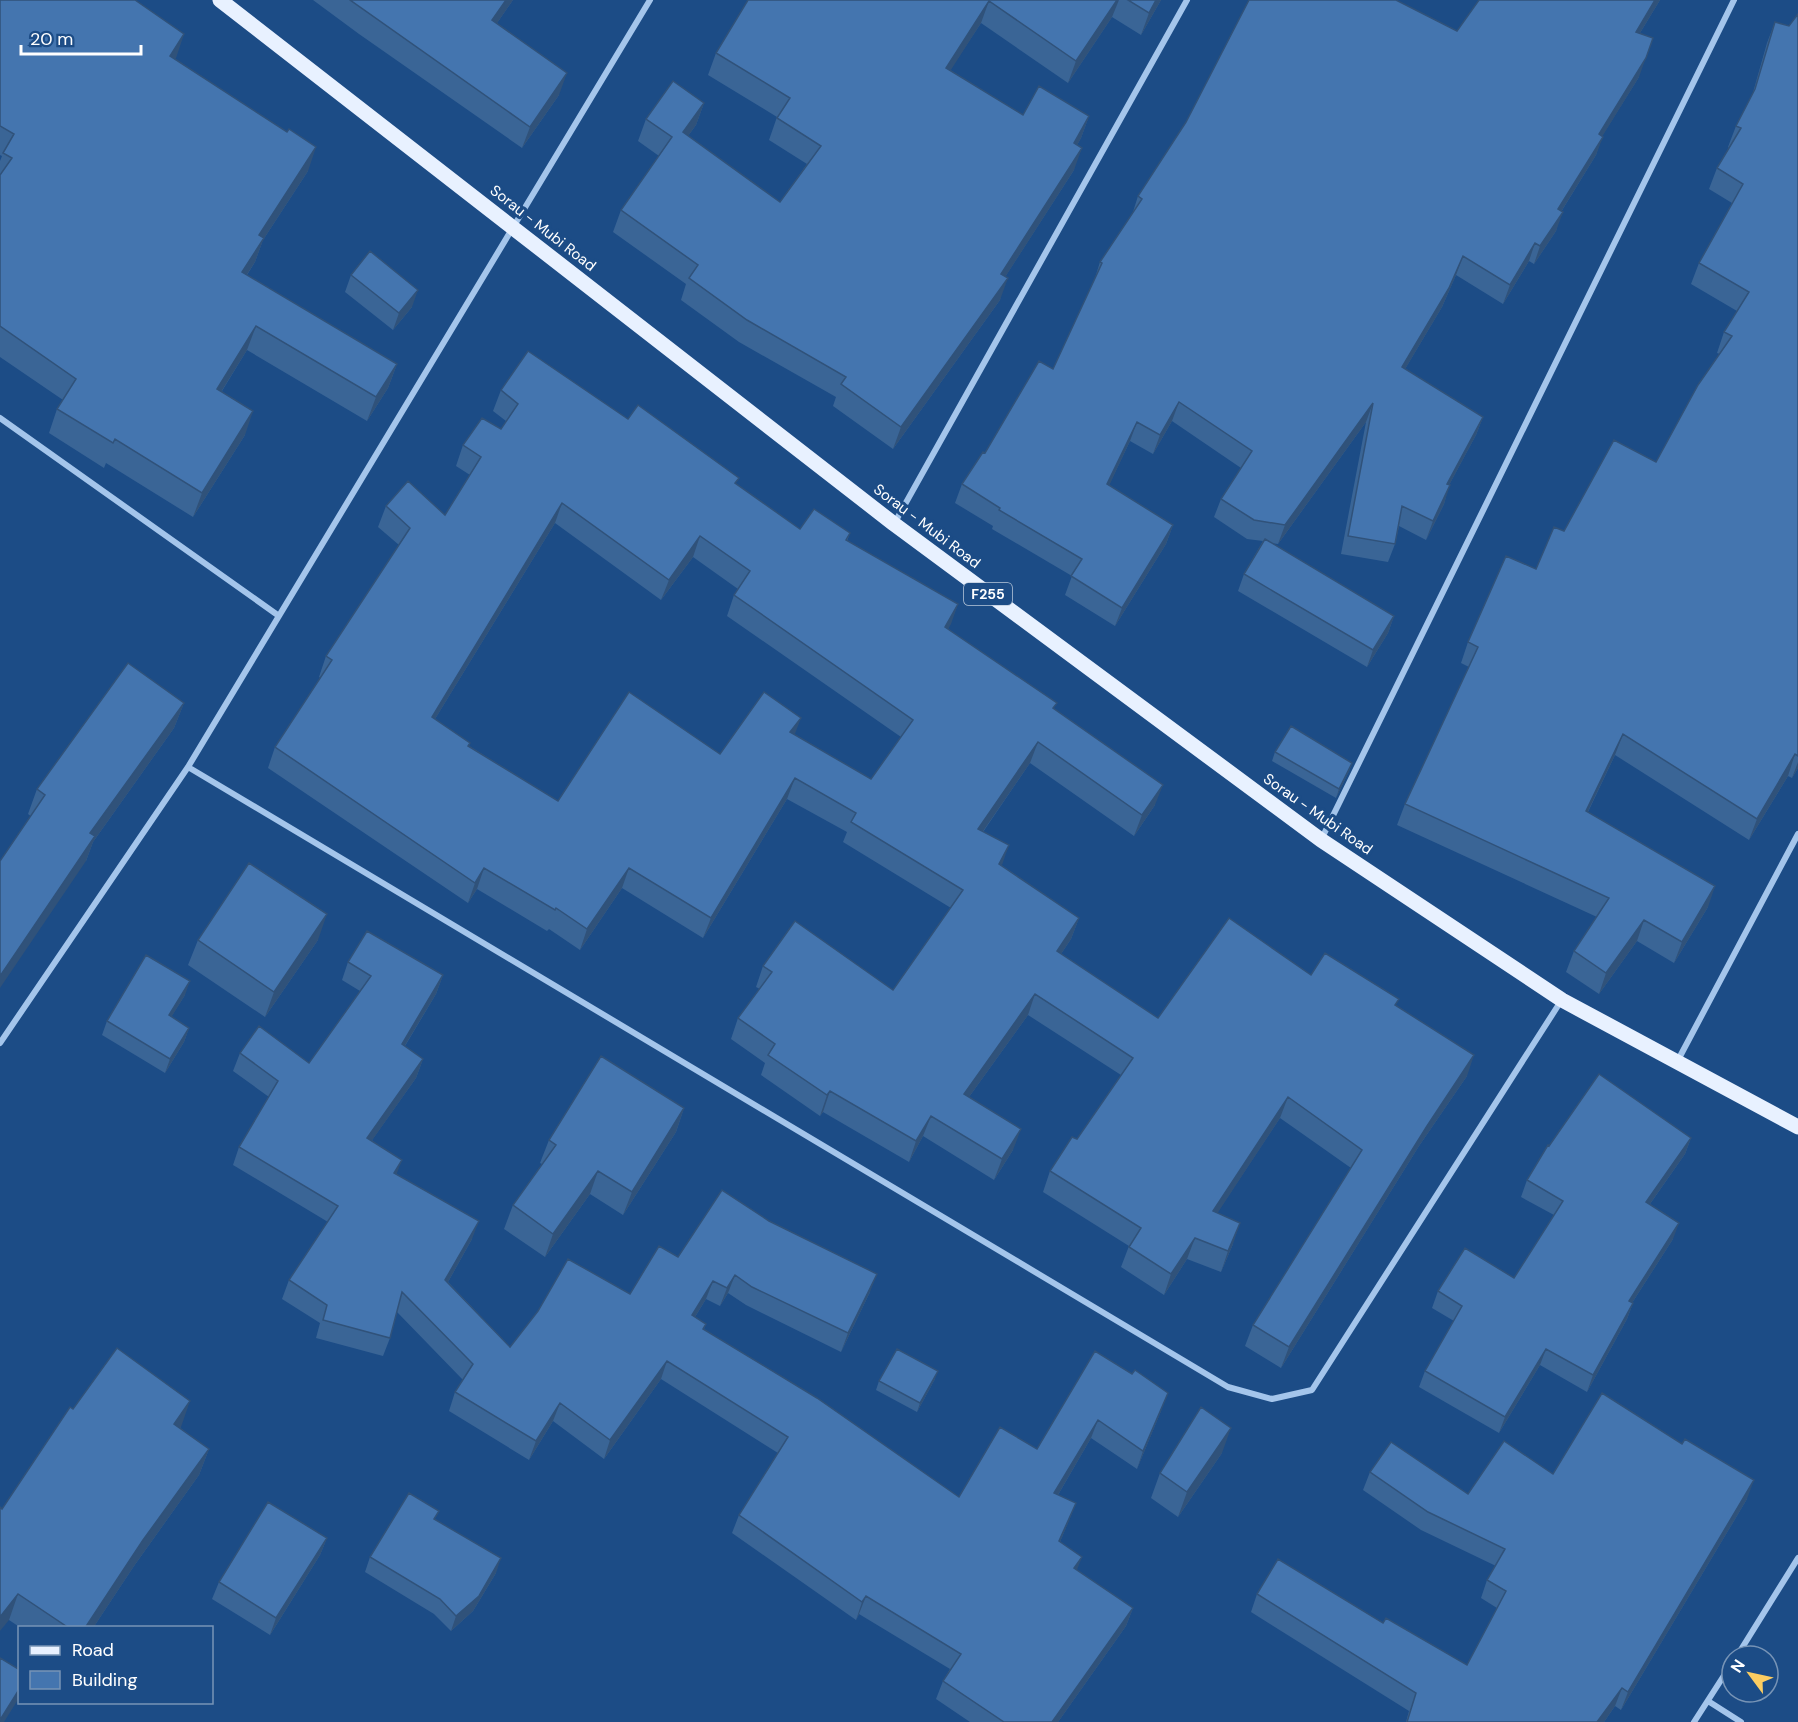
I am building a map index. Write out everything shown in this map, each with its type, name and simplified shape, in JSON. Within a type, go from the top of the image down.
[{"type":"main road","name":"Sorau - Mubi Road","points":[[220,0],[894,524],[1321,840],[1562,1000],[1798,1127]]},
{"type":"street","points":[[0,1043],[188,767],[650,0]]},
{"type":"street","points":[[894,524],[1187,0]]},
{"type":"street","points":[[1321,840],[1734,0]]},
{"type":"street","points":[[0,418],[279,616]]},
{"type":"street","points":[[188,767],[1228,1387],[1272,1399],[1312,1390],[1562,1000]]},
{"type":"street","points":[[1677,1063],[1798,834]]},
{"type":"street","points":[[1744,1644],[1798,1558]]},
{"type":"street","points":[[1694,1722],[1720,1682]]},
{"type":"street","points":[[1708,1701],[1741,1722]]},
{"type":"building","points":[[0,0],[135,0],[184,34],[170,56],[287,132],[289,129],[316,147],[259,235],[264,238],[242,272],[397,364],[376,397],[256,326],[217,389],[253,411],[202,493],[115,439],[113,443],[57,409],[76,379],[0,326],[0,175],[12,158],[3,153],[14,134],[0,126]]},
{"type":"building","points":[[350,0],[506,0],[492,20],[567,73],[530,127]]},
{"type":"building","points":[[748,0],[1117,0],[1076,61],[989,1],[946,68],[1023,115],[1039,86],[1089,116],[1074,143],[1082,148],[1001,274],[1008,278],[901,427],[841,384],[846,377],[747,320],[689,278],[698,265],[621,210],[672,137],[646,119],[673,81],[704,103],[683,132],[780,202],[821,146],[777,118],[790,98],[716,53]]},
{"type":"building","points":[[1128,0],[1156,0],[1149,13]]},
{"type":"building","points":[[1249,0],[1396,0],[1457,31],[1479,0],[1655,0],[1636,32],[1653,38],[1646,58],[1599,134],[1603,137],[1558,209],[1563,212],[1540,246],[1535,243],[1510,285],[1463,256],[1449,288],[1402,367],[1483,417],[1447,484],[1450,485],[1433,521],[1402,506],[1395,544],[1348,536],[1373,403],[1285,525],[1254,520],[1221,499],[1252,451],[1179,402],[1160,435],[1137,422],[1107,484],[1173,525],[1122,608],[1071,576],[1082,559],[999,510],[1000,508],[962,484],[983,452],[985,453],[1039,361],[1053,369],[1102,263],[1100,262],[1142,199],[1138,196],[1186,122]]},
{"type":"building","points":[[1798,14],[1798,756],[1795,754],[1757,819],[1623,734],[1586,811],[1715,886],[1682,942],[1644,920],[1606,973],[1574,951],[1609,898],[1405,804],[1478,647],[1468,642],[1506,556],[1536,569],[1554,527],[1564,531],[1614,440],[1656,462],[1698,385],[1732,336],[1724,332],[1749,292],[1699,263],[1743,184],[1717,168],[1741,128],[1736,126],[1755,89],[1775,22],[1789,26]]},
{"type":"building","points":[[370,251],[418,290],[399,313],[351,275]]},
{"type":"building","points":[[528,351],[628,419],[638,405],[739,478],[735,483],[800,529],[814,509],[850,533],[846,540],[958,604],[945,627],[1057,703],[1053,708],[1163,785],[1142,815],[1038,742],[978,829],[1009,845],[999,864],[1079,918],[1057,951],[1158,1018],[1229,918],[1311,975],[1325,953],[1399,999],[1395,1005],[1474,1055],[1289,1347],[1253,1325],[1362,1150],[1288,1097],[1213,1211],[1240,1223],[1228,1251],[1195,1238],[1171,1274],[1129,1247],[1141,1228],[1050,1171],[1072,1137],[1077,1139],[1133,1058],[1035,994],[964,1094],[1021,1129],[1002,1159],[931,1116],[916,1141],[830,1091],[827,1095],[768,1055],[775,1044],[738,1018],[772,972],[763,966],[795,921],[893,990],[963,890],[851,822],[856,813],[795,778],[711,918],[629,868],[587,929],[556,908],[555,910],[484,868],[475,883],[275,747],[332,660],[326,656],[410,528],[386,506],[408,481],[445,515],[481,457],[463,445],[482,418],[501,429],[518,404],[501,390]],"holes":[[[562,503],[669,580],[700,536],[750,571],[734,595],[913,720],[871,779],[790,732],[801,718],[764,692],[720,754],[629,692],[558,801],[468,746],[470,743],[432,717]]]},
{"type":"building","points":[[1265,539],[1394,616],[1373,650],[1244,574]]},
{"type":"building","points":[[128,663],[184,703],[90,833],[95,836],[0,976],[0,861],[45,795],[37,789]]},
{"type":"building","points":[[1291,726],[1352,763],[1339,789],[1275,752]]},
{"type":"building","points":[[249,863],[327,914],[274,992],[198,940]]},
{"type":"building","points":[[367,931],[443,975],[402,1044],[423,1059],[367,1138],[402,1160],[394,1173],[479,1221],[445,1280],[510,1347],[538,1311],[568,1259],[630,1294],[659,1246],[678,1257],[722,1190],[769,1221],[877,1274],[848,1333],[752,1287],[735,1275],[727,1288],[713,1281],[692,1315],[706,1324],[703,1329],[817,1398],[959,1497],[1000,1427],[1037,1449],[1095,1351],[1132,1374],[1135,1370],[1168,1393],[1143,1451],[1098,1420],[1054,1493],[1076,1503],[1059,1541],[1082,1557],[1074,1568],[1133,1608],[1052,1722],[1004,1722],[943,1681],[961,1654],[866,1596],[862,1602],[739,1515],[788,1437],[667,1361],[610,1440],[560,1403],[536,1441],[455,1392],[473,1364],[402,1292],[390,1338],[323,1320],[327,1305],[289,1280],[338,1206],[239,1147],[278,1081],[240,1053],[259,1026],[309,1063],[371,976],[348,962]]},
{"type":"building","points":[[146,955],[190,981],[169,1015],[189,1028],[170,1059],[107,1021]]},
{"type":"building","points":[[601,1056],[684,1108],[632,1192],[598,1171],[553,1234],[513,1205],[556,1145],[549,1140]]},
{"type":"building","points":[[1599,1074],[1691,1138],[1646,1202],[1679,1223],[1629,1301],[1633,1303],[1593,1375],[1546,1349],[1505,1417],[1425,1371],[1462,1306],[1438,1291],[1465,1248],[1514,1278],[1563,1201],[1527,1180],[1548,1145]]},
{"type":"building","points":[[117,1348],[190,1401],[174,1424],[209,1449],[143,1540],[86,1626],[66,1626],[18,1594],[0,1617],[0,1507],[2,1509],[70,1407],[73,1409]]},
{"type":"building","points":[[897,1349],[938,1371],[920,1403],[879,1381]]},
{"type":"building","points":[[1602,1393],[1682,1444],[1685,1439],[1754,1480],[1628,1692],[1622,1688],[1597,1722],[1407,1722],[1416,1693],[1257,1594],[1278,1559],[1383,1623],[1386,1618],[1467,1665],[1506,1591],[1487,1580],[1505,1549],[1428,1512],[1370,1472],[1391,1442],[1468,1494],[1504,1441],[1553,1474]]},
{"type":"building","points":[[1201,1407],[1231,1428],[1187,1492],[1160,1473]]},
{"type":"building","points":[[409,1493],[439,1511],[434,1519],[501,1558],[479,1596],[456,1616],[440,1599],[370,1557]]},
{"type":"building","points":[[268,1502],[327,1538],[276,1618],[219,1582]]},
{"type":"building","points":[[0,1658],[18,1669],[18,1691],[0,1720]]}]
